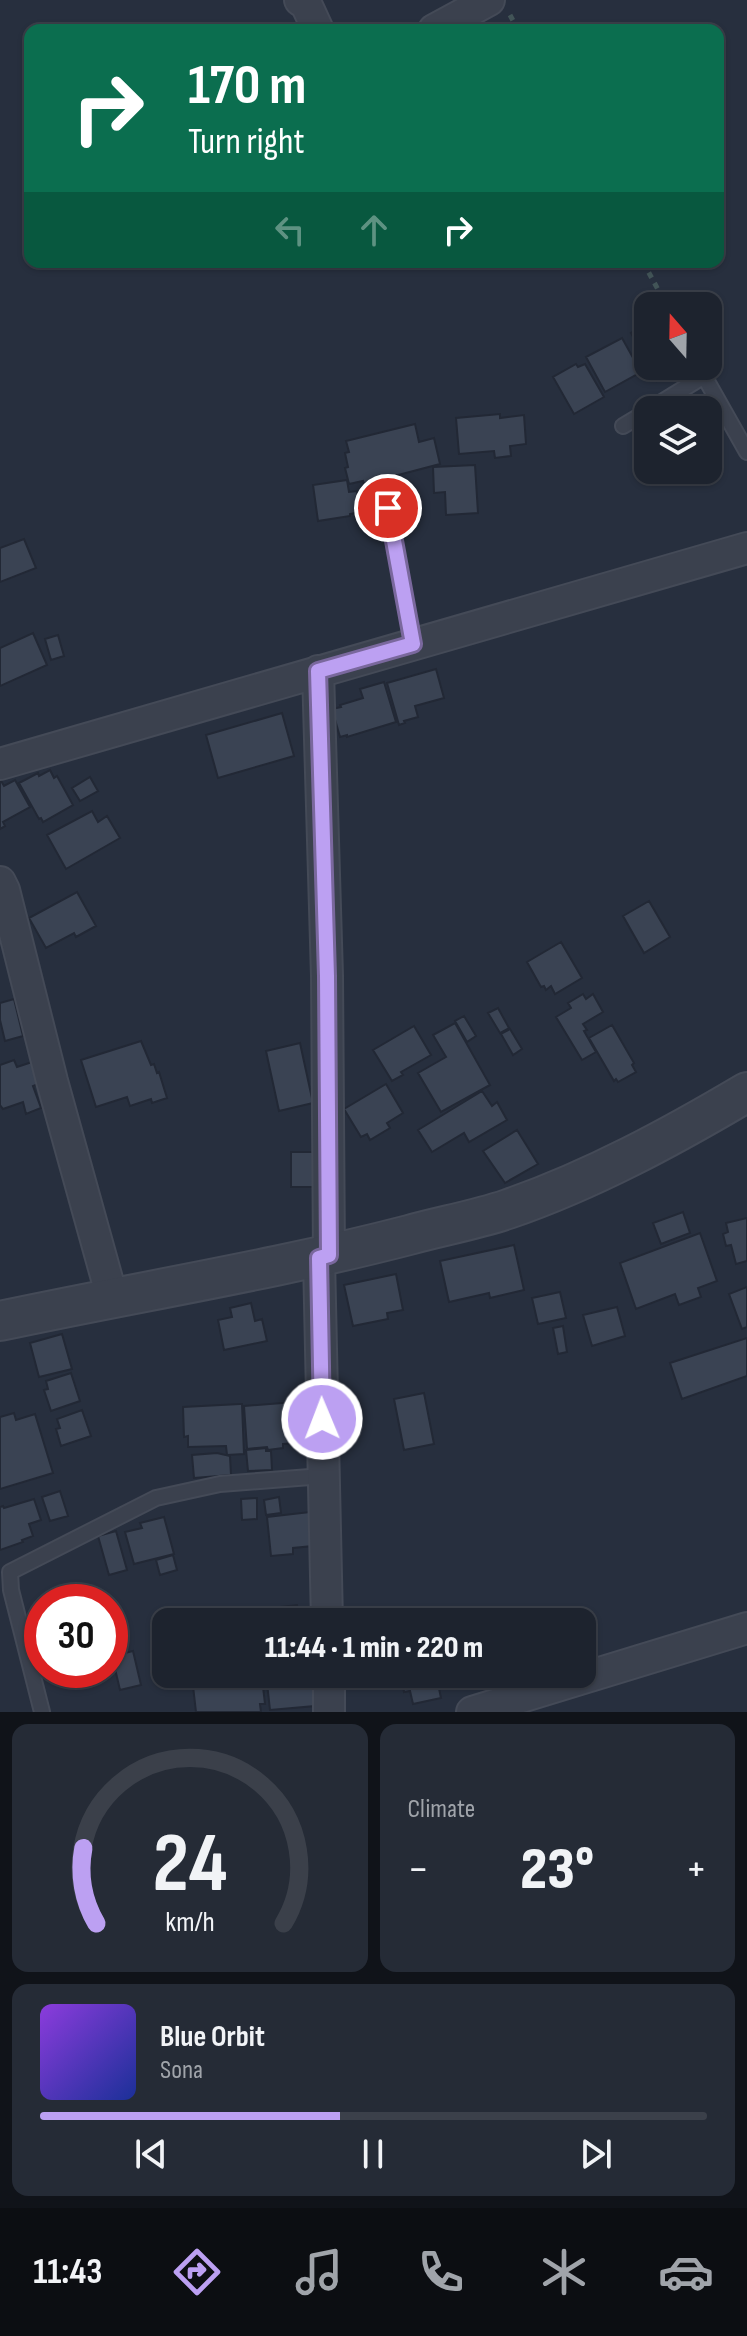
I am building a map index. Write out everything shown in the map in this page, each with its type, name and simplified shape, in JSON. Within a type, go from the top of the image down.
[{"type":"street","points":[[300,0],[306,4],[315,24]]},
{"type":"street","points":[[445,24],[489,0]]},
{"type":"street","points":[[0,764],[747,548]]},
{"type":"street","points":[[318,671],[327,976],[323,1476],[327,1608]]},
{"type":"street","points":[[0,882],[112,1297]]},
{"type":"street","points":[[0,1321],[324,1256],[505,1210],[631,1157],[747,1092]]},
{"type":"street","points":[[472,1712],[747,1628]]},
{"type":"street","points":[[329,1688],[329,1712]]},
{"type":"lane","points":[[672,396],[704,376],[715,396]]},
{"type":"lane","points":[[722,408],[747,452]]},
{"type":"lane","points":[[623,426],[634,419]]},
{"type":"lane","points":[[388,508],[413,644]]},
{"type":"lane","points":[[42,1712],[11,1590],[10,1572],[156,1498],[220,1484],[323,1476]]},
{"type":"path","points":[[646,268],[659,292]]},
{"type":"building","points":[[622,338],[634,359],[634,376],[605,392],[586,357]]},
{"type":"building","points":[[576,364],[578,367],[585,364],[604,397],[574,414],[553,377]]},
{"type":"building","points":[[500,414],[500,418],[524,415],[526,444],[510,446],[511,456],[495,458],[494,451],[459,454],[456,418]]},
{"type":"building","points":[[415,424],[419,442],[434,438],[440,464],[364,484],[363,481],[349,484],[345,468],[348,467],[345,453],[349,452],[346,441]]},
{"type":"building","points":[[475,465],[478,513],[446,515],[445,492],[434,493],[433,467]]},
{"type":"building","points":[[347,480],[349,492],[357,491],[360,512],[318,521],[313,485]]},
{"type":"building","points":[[24,539],[36,568],[0,582],[0,548]]},
{"type":"building","points":[[33,633],[47,665],[0,686],[0,648]]},
{"type":"building","points":[[58,635],[64,656],[51,660],[45,639]]},
{"type":"building","points":[[436,669],[444,698],[415,706],[418,717],[399,725],[387,683]]},
{"type":"building","points":[[384,682],[396,722],[340,737],[332,709],[363,698],[360,689]]},
{"type":"building","points":[[282,713],[294,756],[218,778],[206,735]]},
{"type":"building","points":[[50,770],[54,778],[57,776],[73,805],[43,822],[19,783]]},
{"type":"building","points":[[90,777],[98,791],[80,801],[72,788]]},
{"type":"building","points":[[0,779],[4,786],[15,780],[30,807],[3,822],[5,826],[0,829]]},
{"type":"building","points":[[92,811],[98,822],[107,816],[120,838],[66,869],[47,835]]},
{"type":"building","points":[[77,892],[96,926],[76,937],[74,933],[46,948],[29,918]]},
{"type":"building","points":[[649,901],[670,937],[644,953],[623,916]]},
{"type":"building","points":[[561,942],[582,978],[555,994],[551,986],[546,990],[544,986],[541,987],[527,962]]},
{"type":"building","points":[[583,994],[586,999],[593,994],[603,1012],[583,1024],[596,1052],[582,1060],[556,1017],[571,1008],[568,1003]]},
{"type":"building","points":[[14,999],[23,1036],[5,1041],[0,1003]]},
{"type":"building","points":[[498,1008],[509,1028],[500,1033],[488,1013]]},
{"type":"building","points":[[464,1016],[476,1036],[467,1042],[455,1021]]},
{"type":"building","points":[[455,1023],[490,1085],[441,1112],[418,1073],[446,1057],[433,1035]]},
{"type":"building","points":[[612,1025],[636,1072],[618,1082],[616,1079],[614,1081],[589,1038]]},
{"type":"building","points":[[414,1026],[431,1055],[401,1072],[403,1075],[392,1081],[373,1050]]},
{"type":"building","points":[[510,1029],[522,1049],[513,1055],[501,1034]]},
{"type":"building","points":[[141,1041],[151,1065],[154,1064],[159,1072],[167,1098],[152,1103],[151,1099],[130,1106],[127,1097],[96,1107],[81,1060]]},
{"type":"building","points":[[300,1043],[313,1103],[279,1111],[266,1051]]},
{"type":"building","points":[[14,1060],[17,1067],[35,1061],[43,1082],[33,1086],[41,1108],[26,1114],[23,1102],[3,1109],[0,1105],[0,1065]]},
{"type":"building","points":[[386,1084],[403,1113],[387,1123],[390,1128],[370,1140],[367,1134],[361,1137],[344,1109]]},
{"type":"building","points":[[482,1091],[492,1106],[497,1102],[507,1120],[469,1142],[464,1133],[432,1152],[418,1130]]},
{"type":"building","points":[[517,1130],[538,1164],[505,1183],[483,1151]]},
{"type":"building","points":[[291,1152],[321,1152],[320,1187],[291,1187]]},
{"type":"building","points":[[683,1212],[690,1233],[661,1244],[653,1223]]},
{"type":"building","points":[[747,1218],[747,1261],[736,1264],[731,1245],[726,1246],[723,1234],[728,1232],[726,1223]]},
{"type":"building","points":[[700,1233],[717,1281],[698,1288],[701,1297],[679,1305],[675,1294],[636,1309],[620,1263]]},
{"type":"building","points":[[514,1245],[524,1290],[490,1298],[489,1293],[449,1302],[440,1261]]},
{"type":"building","points":[[396,1274],[403,1310],[387,1313],[388,1319],[353,1326],[344,1285]]},
{"type":"building","points":[[747,1287],[747,1327],[742,1329],[729,1294]]},
{"type":"building","points":[[560,1292],[566,1318],[538,1324],[532,1298]]},
{"type":"building","points":[[251,1303],[255,1321],[262,1319],[267,1341],[224,1350],[218,1320],[232,1317],[230,1308]]},
{"type":"building","points":[[617,1307],[625,1336],[592,1346],[583,1315]]},
{"type":"building","points":[[563,1326],[567,1352],[558,1354],[553,1328]]},
{"type":"building","points":[[62,1334],[72,1369],[39,1377],[30,1343]]},
{"type":"building","points":[[747,1338],[747,1376],[682,1399],[670,1363]]},
{"type":"building","points":[[71,1373],[80,1401],[51,1411],[44,1390],[48,1389],[46,1381]]},
{"type":"building","points":[[424,1393],[434,1444],[404,1450],[394,1399]]},
{"type":"building","points":[[295,1402],[298,1443],[283,1444],[283,1448],[268,1450],[267,1447],[247,1449],[244,1406]]},
{"type":"building","points":[[242,1404],[244,1454],[227,1455],[226,1446],[188,1447],[188,1436],[184,1437],[183,1407]]},
{"type":"building","points":[[82,1410],[91,1436],[61,1446],[56,1429],[60,1428],[57,1419]]},
{"type":"building","points":[[14,1413],[16,1420],[35,1414],[53,1473],[0,1489],[0,1417]]},
{"type":"building","points":[[266,1448],[266,1451],[271,1451],[272,1470],[248,1471],[246,1450]]},
{"type":"building","points":[[217,1453],[230,1456],[231,1475],[194,1478],[192,1455]]},
{"type":"building","points":[[60,1491],[68,1516],[50,1521],[42,1497]]},
{"type":"building","points":[[279,1497],[281,1513],[266,1515],[264,1500]]},
{"type":"building","points":[[257,1498],[257,1519],[242,1520],[241,1499]]},
{"type":"building","points":[[34,1499],[41,1520],[29,1524],[33,1536],[0,1550],[0,1507]]},
{"type":"building","points":[[310,1512],[313,1546],[293,1548],[293,1554],[271,1556],[267,1517]]},
{"type":"building","points":[[164,1517],[174,1554],[134,1564],[125,1532],[142,1528],[140,1523]]},
{"type":"building","points":[[116,1531],[127,1570],[109,1575],[98,1536]]},
{"type":"building","points":[[173,1555],[177,1570],[160,1575],[156,1560]]},
{"type":"building","points":[[297,1605],[297,1608],[271,1608]]},
{"type":"building","points":[[133,1651],[141,1685],[120,1690],[128,1688],[128,1652]]},
{"type":"building","points":[[193,1688],[263,1688],[265,1704],[260,1704],[261,1712],[196,1712]]},
{"type":"building","points":[[268,1688],[313,1688],[315,1706],[270,1710]]},
{"type":"building","points":[[403,1688],[439,1688],[441,1698],[413,1704],[410,1691],[404,1692]]},
{"type":"route","points":[[322,1419],[319,1258],[329,1255],[327,976],[318,671],[413,644],[388,508]]}]
